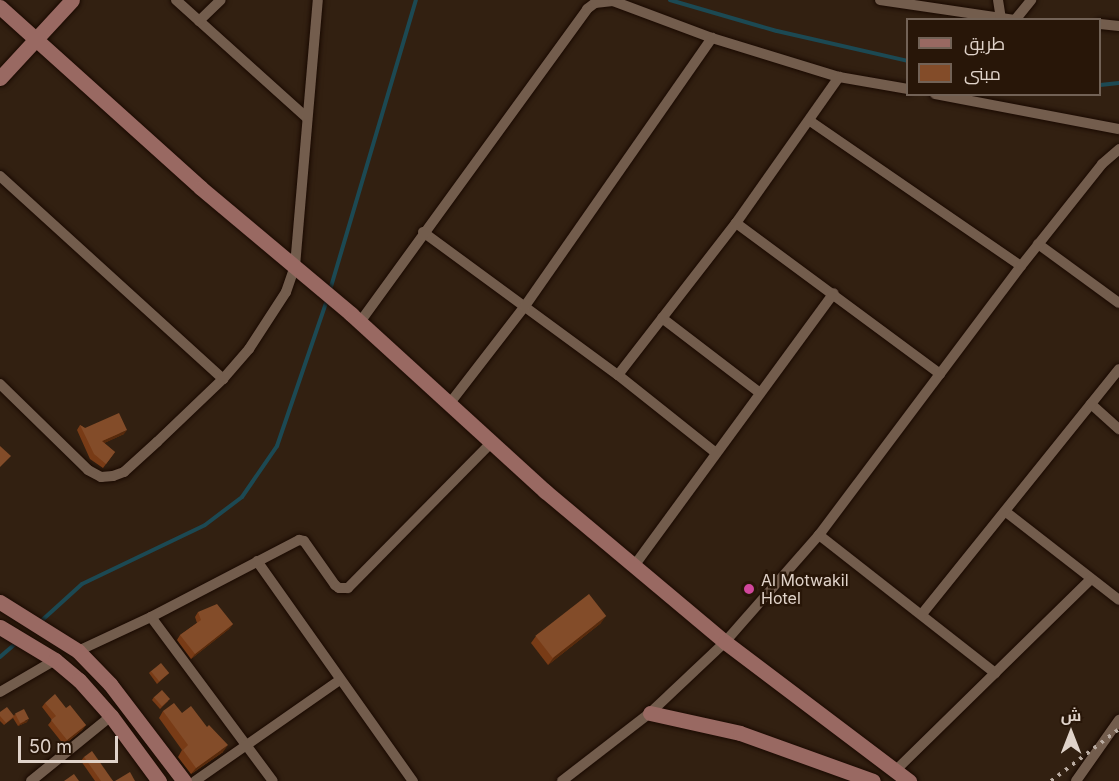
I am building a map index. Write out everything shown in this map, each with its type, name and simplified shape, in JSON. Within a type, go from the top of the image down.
[{"type":"street","points":[[0,78],[72,0]]},
{"type":"street","points":[[176,0],[308,118]]},
{"type":"street","points":[[199,21],[221,0]]},
{"type":"street","points":[[0,384],[88,470],[101,477],[124,472],[223,379],[249,349],[302,271],[308,118],[318,0]]},
{"type":"street","points":[[880,0],[1001,18],[998,0]]},
{"type":"street","points":[[1016,18],[1030,0]]},
{"type":"street","points":[[356,318],[423,232],[587,9],[596,3],[613,1],[712,38],[839,76],[906,89]]},
{"type":"street","points":[[0,7],[201,188],[356,318],[491,443],[634,566],[725,642],[909,781]]},
{"type":"street","points":[[1101,24],[1119,26]]},
{"type":"street","points":[[450,403],[525,306],[712,38]]},
{"type":"street","points":[[618,375],[736,223],[810,121],[839,76]]},
{"type":"street","points":[[946,96],[1119,129]]},
{"type":"street","points":[[810,121],[1021,266]]},
{"type":"street","points":[[562,781],[650,713],[725,642],[819,535],[1038,244],[1102,164],[1119,149]]},
{"type":"street","points":[[0,176],[223,379]]},
{"type":"street","points":[[736,223],[834,293],[940,374]]},
{"type":"street","points":[[423,232],[618,375],[716,453]]},
{"type":"street","points":[[1038,244],[1119,303]]},
{"type":"street","points":[[634,566],[834,293]]},
{"type":"street","points":[[662,318],[760,393]]},
{"type":"street","points":[[922,614],[1119,369]]},
{"type":"street","points":[[1091,404],[1119,429]]},
{"type":"street","points":[[78,651],[151,617],[301,540],[335,585],[348,588],[491,443]]},
{"type":"street","points":[[1006,512],[1090,580],[1119,600]]},
{"type":"street","points":[[819,535],[995,673]]},
{"type":"street","points":[[257,561],[413,781]]},
{"type":"street","points":[[896,770],[1090,580]]},
{"type":"street","points":[[0,602],[58,636],[78,651],[110,684],[184,781]]},
{"type":"street","points":[[151,617],[273,781]]},
{"type":"street","points":[[0,627],[55,660],[79,680],[111,716],[159,781]]},
{"type":"street","points":[[0,692],[55,660]]},
{"type":"street","points":[[195,781],[340,680]]},
{"type":"street","points":[[650,713],[740,733],[873,781]]},
{"type":"street","points":[[31,781],[111,716]]},
{"type":"street","points":[[1076,781],[1119,720]]},
{"type":"building","points":[[119,413],[127,430],[102,441],[115,452],[106,464],[94,454],[80,425],[85,428]]},
{"type":"building","points":[[0,446],[11,456],[0,467]]},
{"type":"building","points":[[589,594],[606,616],[553,658],[535,636]]},
{"type":"building","points":[[217,604],[233,624],[195,654],[180,635],[201,620],[198,612]]},
{"type":"building","points":[[161,663],[169,673],[159,681],[151,671]]},
{"type":"building","points":[[162,690],[170,699],[162,706],[154,697]]},
{"type":"building","points":[[55,694],[66,708],[70,705],[86,725],[67,740],[51,720],[56,716],[45,703]]},
{"type":"building","points":[[174,703],[182,713],[191,706],[207,727],[209,725],[228,745],[196,768],[183,750],[188,745],[163,711]]},
{"type":"building","points":[[7,707],[14,716],[6,723],[0,716],[0,712]]},
{"type":"building","points":[[24,709],[29,719],[20,723],[15,714]]},
{"type":"building","points":[[92,751],[113,781],[101,781],[84,757]]},
{"type":"building","points":[[130,772],[135,781],[115,781]]},
{"type":"building","points":[[74,774],[79,781],[64,781]]},
{"type":"waterway","points":[[330,290],[416,0]]},
{"type":"waterway","points":[[670,0],[777,31],[906,61]]},
{"type":"waterway","points":[[1101,85],[1119,83]]},
{"type":"waterway","points":[[39,623],[82,584],[205,525],[242,497],[277,446],[327,300]]},
{"type":"waterway","points":[[0,657],[17,642]]},
{"type":"railway","points":[[1051,781],[1119,729]]},
{"type":"place","name":"Al Motwakil Hotel","points":[[749,589]]}]
